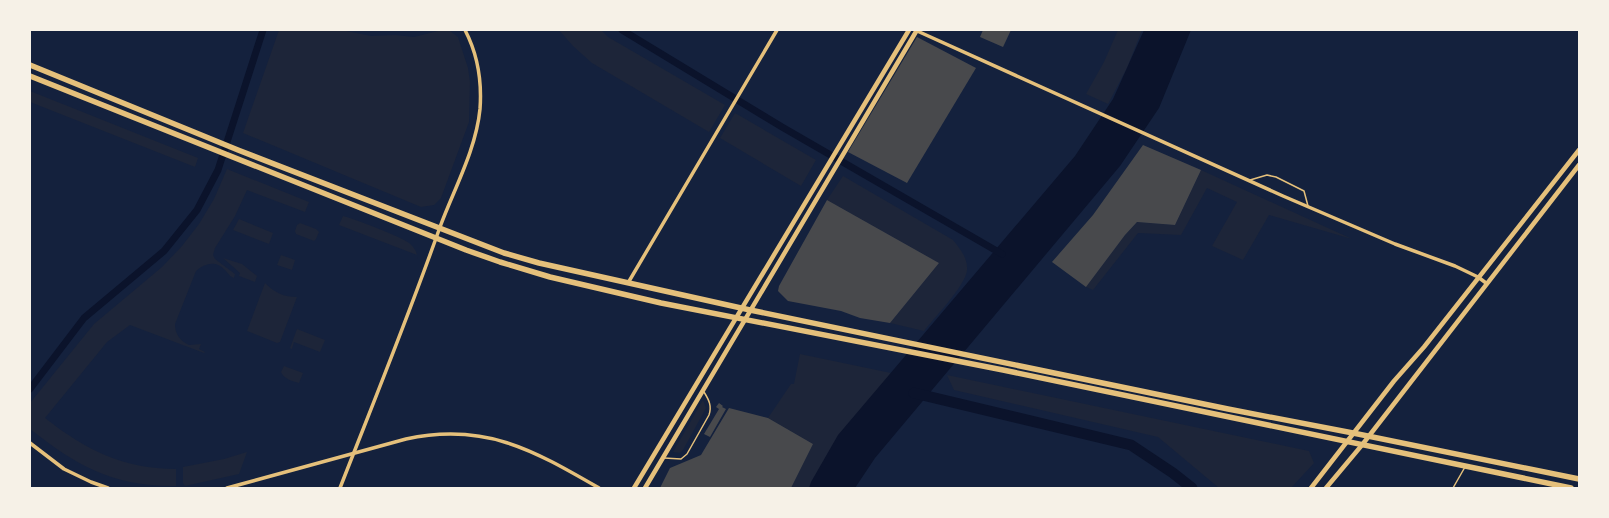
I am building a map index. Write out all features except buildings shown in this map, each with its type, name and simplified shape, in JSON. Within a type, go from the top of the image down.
[{"type":"main road","points":[[30,65],[238,150],[504,253],[539,263],[750,310],[1228,409],[1579,479]]},
{"type":"main road","points":[[30,76],[437,238],[500,262],[550,277],[661,303],[957,361],[1571,488]]},
{"type":"street","points":[[340,488],[437,238],[475,134],[480,110],[481,92],[478,61],[465,30]]},
{"type":"street","points":[[628,283],[777,30]]},
{"type":"street","points":[[634,488],[909,30]]},
{"type":"street","points":[[644,488],[916,30],[1143,134],[1395,244],[1455,266],[1478,277],[1486,283]]},
{"type":"street","points":[[1311,488],[1394,381],[1424,347],[1579,150]]},
{"type":"street","points":[[1326,488],[1362,445],[1486,283],[1579,165]]},
{"type":"street","points":[[227,488],[429,434],[475,435],[512,444],[537,453],[599,488]]},
{"type":"street","points":[[30,443],[64,470],[108,488]]},
{"type":"lane","points":[[1249,180],[1266,175],[1276,177],[1304,191],[1308,206]]},
{"type":"lane","points":[[662,457],[681,459],[687,454],[710,415],[710,403],[702,389]]},
{"type":"lane","points":[[1453,488],[1466,466]]},
{"type":"shaded area","points":[[279,30],[341,30],[371,36],[395,35],[414,37],[442,30],[450,31],[458,37],[468,68],[470,82],[469,122],[441,198],[434,205],[421,207],[243,133]]},
{"type":"shaded area","points":[[559,30],[601,30],[608,37],[725,105],[709,132],[592,63],[573,46]]},
{"type":"shaded area","points":[[1118,30],[1142,30],[1127,68],[1108,104],[1086,94],[1104,62]]},
{"type":"shaded area","points":[[1144,30],[1191,30],[1159,108],[1120,166],[875,458],[855,488],[809,488],[838,435],[1075,156],[1113,99]]},
{"type":"shaded area","points":[[30,91],[198,158],[195,167],[30,102]]},
{"type":"shaded area","points":[[735,113],[816,160],[801,186],[720,138]]},
{"type":"shaded area","points":[[227,169],[309,202],[305,212],[247,190],[235,216],[215,248],[213,255],[215,259],[235,274],[234,278],[218,265],[210,264],[199,268],[196,271],[175,324],[177,334],[183,341],[189,345],[201,344],[199,349],[205,352],[204,353],[130,325],[107,342],[45,418],[75,439],[106,456],[139,466],[176,469],[176,486],[134,483],[97,472],[64,454],[30,429],[30,403],[94,324],[162,267],[182,246],[199,224],[214,199]]},
{"type":"shaded area","points":[[1201,170],[1352,239],[1269,215],[1243,260],[1212,246],[1237,202],[1207,188],[1181,235],[1138,233],[1093,290],[1086,287],[1125,235],[1137,222],[1175,225]]},
{"type":"shaded area","points":[[843,176],[953,240],[963,254],[967,270],[961,284],[924,331],[890,323],[939,263],[827,200]]},
{"type":"shaded area","points":[[343,216],[405,240],[412,246],[417,255],[339,225]]},
{"type":"shaded area","points":[[239,219],[273,233],[269,244],[233,230]]},
{"type":"shaded area","points":[[300,223],[316,229],[319,232],[314,241],[296,234],[295,231],[297,225]]},
{"type":"shaded area","points":[[281,255],[295,260],[292,270],[277,265]]},
{"type":"shaded area","points":[[223,258],[242,264],[257,276],[255,282],[239,276],[240,273]]},
{"type":"shaded area","points":[[265,283],[280,294],[297,297],[280,342],[277,343],[247,331]]},
{"type":"shaded area","points":[[297,329],[325,340],[320,352],[294,342],[292,349],[290,348]]},
{"type":"shaded area","points":[[800,354],[891,373],[830,488],[791,488],[813,444],[768,418],[791,384],[794,384]]},
{"type":"shaded area","points":[[284,366],[303,373],[299,383],[284,376],[281,372]]},
{"type":"shaded area","points":[[947,375],[1309,451],[1314,463],[1291,488],[1219,488],[1158,437],[954,390]]},
{"type":"shaded area","points":[[703,400],[706,408],[683,450],[680,453],[673,452]]},
{"type":"shaded area","points":[[247,452],[239,474],[185,486],[183,483],[183,467],[224,459]]},
{"type":"waterway","points":[[30,389],[84,318],[164,251],[197,210],[218,170],[263,30]]},
{"type":"waterway","points":[[622,30],[782,127],[1002,254]]},
{"type":"waterway","points":[[914,393],[1131,445],[1173,473],[1192,488]]}]
